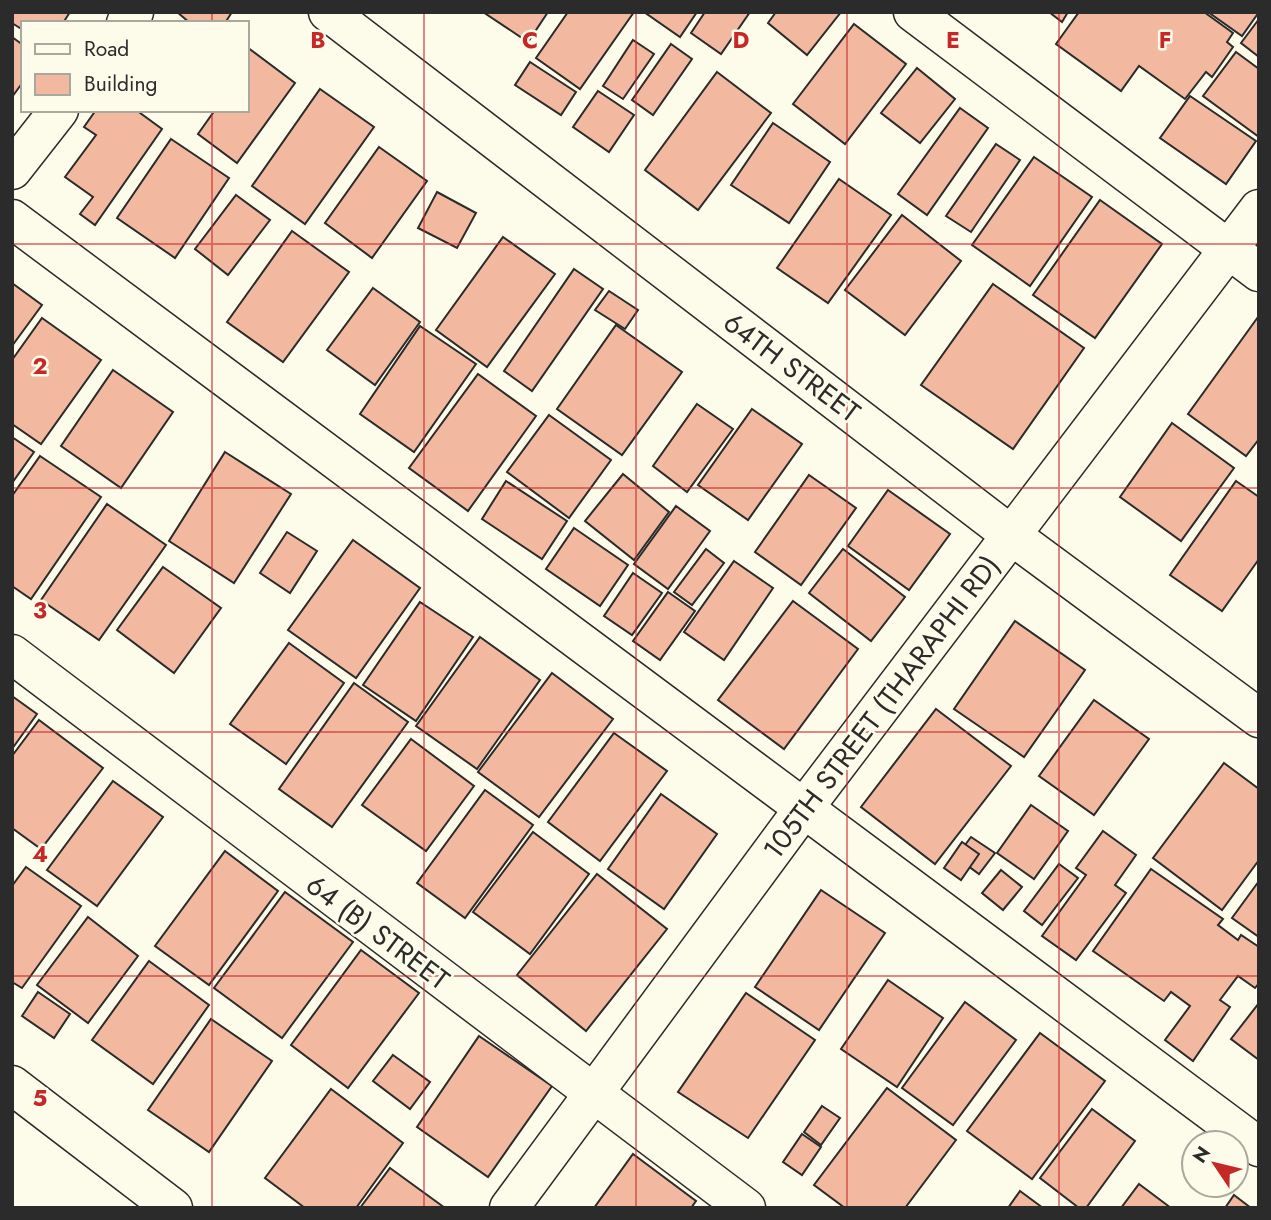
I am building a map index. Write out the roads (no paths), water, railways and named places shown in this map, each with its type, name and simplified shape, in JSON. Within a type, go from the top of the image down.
[{"type":"street","name":"64TH STREET","points":[[328,12],[1011,535],[1259,718]]},
{"type":"street","points":[[913,12],[1244,261]]},
{"type":"street","points":[[12,170],[56,112]]},
{"type":"street","name":"105TH STREET (THARAPHI RD)","points":[[509,1208],[804,808],[1011,535],[1244,261],[1259,209]]},
{"type":"street","points":[[12,219],[1259,1147]]},
{"type":"street","name":"64 (B) STREET","points":[[12,654],[746,1208]]},
{"type":"street","points":[[12,1085],[173,1208]]}]
